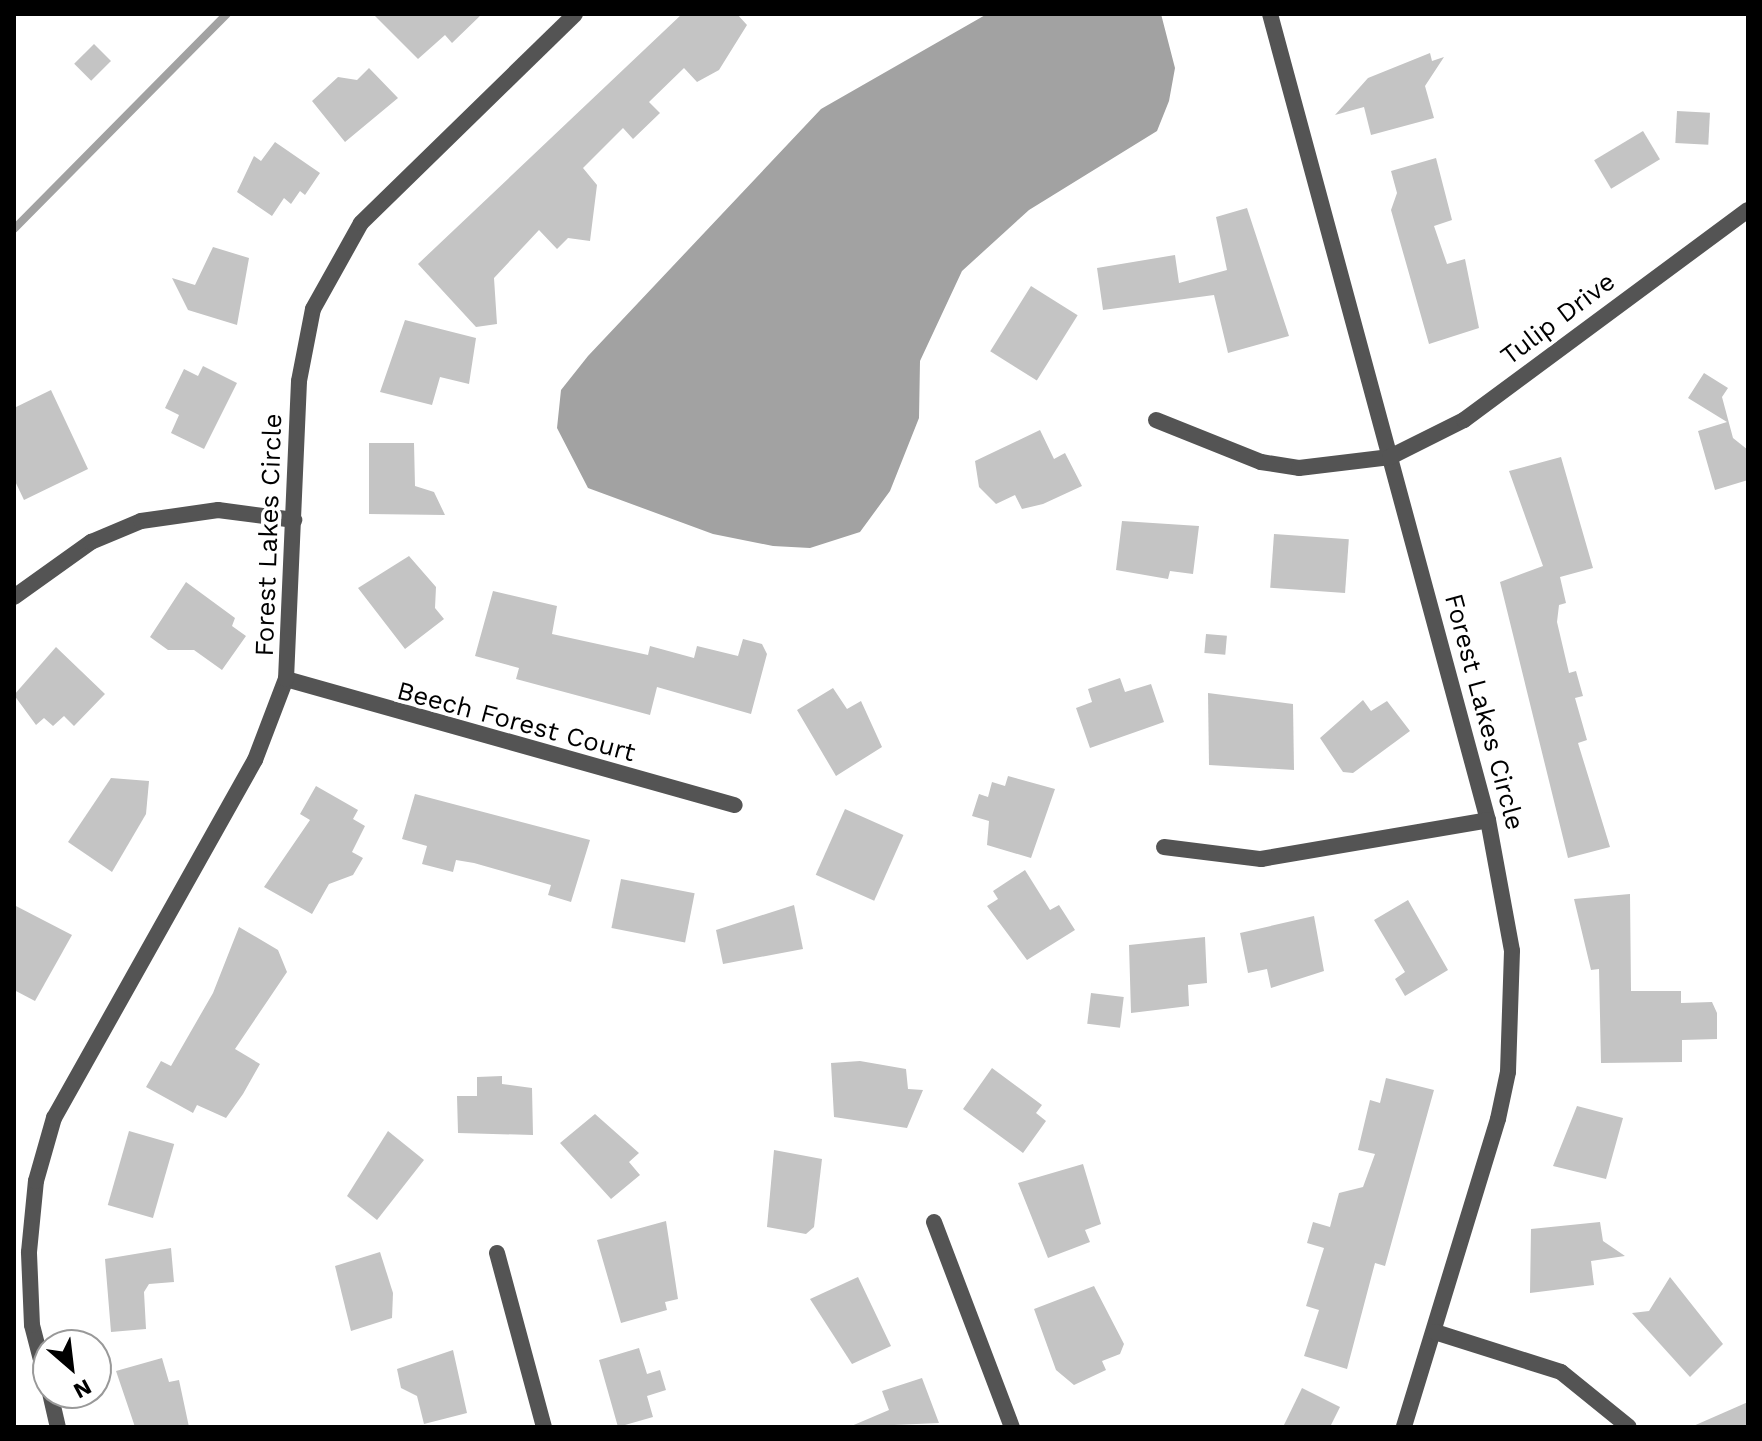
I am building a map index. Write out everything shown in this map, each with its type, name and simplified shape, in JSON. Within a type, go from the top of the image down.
[{"type":"street","name":"Forest Lakes Circle","points":[[33,1329],[36,1181],[68,1087],[255,760],[286,679],[303,353],[331,272],[361,223],[575,14]]},
{"type":"street","name":"Forest Lakes Circle","points":[[1270,14],[1488,820],[1512,951],[1508,1072],[1435,1332],[1404,1427]]},
{"type":"street","name":"Tulip Drive","points":[[1156,420],[1261,462],[1330,469],[1390,457],[1464,420],[1748,210]]},
{"type":"street","points":[[14,597],[91,542],[141,521],[218,510],[294,520]]},
{"type":"street","name":"Beech Forest Court","points":[[286,679],[735,805]]},
{"type":"street","points":[[1164,847],[1261,859],[1488,820]]},
{"type":"street","points":[[14,1215],[33,1217]]},
{"type":"street","points":[[934,1222],[1012,1427]]},
{"type":"street","points":[[497,1253],[544,1427]]},
{"type":"street","points":[[1435,1332],[1561,1372],[1629,1427]]},
{"type":"shaded area","points":[[987,14],[1161,14],[1175,68],[1169,101],[1157,131],[1029,210],[962,271],[920,361],[919,418],[890,491],[860,532],[810,548],[773,546],[713,534],[588,488],[557,428],[561,390],[588,356],[821,109]]},
{"type":"building","points":[[373,14],[482,14],[452,43],[445,35],[418,59]]},
{"type":"building","points":[[682,14],[737,14],[747,25],[719,70],[697,82],[684,68],[649,102],[660,113],[633,139],[623,128],[583,168],[597,185],[590,241],[568,238],[557,249],[539,230],[494,278],[497,324],[476,327],[418,264]]},
{"type":"building","points":[[94,44],[111,61],[91,81],[74,64]]},
{"type":"building","points":[[1430,53],[1432,61],[1444,57],[1425,86],[1434,118],[1371,135],[1364,107],[1335,115],[1368,78]]},
{"type":"building","points":[[369,68],[398,98],[345,142],[312,101],[338,77],[357,80]]},
{"type":"building","points":[[1677,111],[1710,113],[1708,145],[1675,143]]},
{"type":"building","points":[[1643,131],[1660,159],[1611,189],[1594,160]]},
{"type":"building","points":[[275,142],[320,173],[305,195],[300,191],[291,204],[284,198],[272,216],[237,192],[254,156],[261,161]]},
{"type":"building","points":[[1436,158],[1452,220],[1434,226],[1447,264],[1465,259],[1479,328],[1429,344],[1391,210],[1397,193],[1391,171]]},
{"type":"building","points":[[1247,208],[1289,336],[1228,353],[1214,295],[1103,310],[1097,268],[1175,255],[1179,283],[1227,270],[1216,217]]},
{"type":"building","points":[[213,247],[249,258],[237,325],[188,310],[172,278],[195,285]]},
{"type":"building","points":[[1031,286],[1078,315],[1037,380],[990,351]]},
{"type":"building","points":[[405,320],[476,338],[469,384],[440,377],[432,405],[380,392]]},
{"type":"building","points":[[203,366],[237,383],[204,449],[171,433],[179,415],[165,408],[184,369],[198,376]]},
{"type":"building","points":[[1704,373],[1728,388],[1722,397],[1733,438],[1748,450],[1748,480],[1715,490],[1698,431],[1727,422],[1688,398]]},
{"type":"building","points":[[51,390],[88,469],[24,500],[14,479],[14,408]]},
{"type":"building","points":[[1040,430],[1054,459],[1065,453],[1082,486],[1043,504],[1022,509],[1015,495],[996,504],[979,487],[975,461]]},
{"type":"building","points":[[369,443],[414,443],[415,486],[434,492],[445,515],[369,514]]},
{"type":"building","points":[[1561,457],[1593,568],[1560,577],[1566,603],[1559,605],[1557,622],[1569,673],[1576,671],[1583,696],[1575,698],[1587,740],[1578,743],[1610,847],[1568,858],[1500,582],[1543,566],[1509,471]]},
{"type":"building","points":[[1122,521],[1199,526],[1193,574],[1170,571],[1168,579],[1116,570]]},
{"type":"building","points":[[1274,534],[1349,539],[1345,593],[1270,588]]},
{"type":"building","points":[[409,556],[436,587],[435,608],[444,619],[405,649],[358,588]]},
{"type":"building","points":[[186,582],[235,618],[232,626],[246,636],[222,670],[194,650],[168,650],[150,637]]},
{"type":"building","points":[[493,591],[557,606],[552,634],[648,655],[650,646],[694,658],[697,646],[738,656],[743,639],[762,644],[767,654],[751,714],[657,687],[650,715],[516,679],[519,668],[475,656]]},
{"type":"building","points":[[1206,634],[1227,636],[1225,655],[1204,653]]},
{"type":"building","points":[[56,647],[105,694],[74,726],[64,716],[53,726],[44,718],[36,725],[14,695]]},
{"type":"building","points":[[1120,678],[1125,692],[1151,684],[1164,722],[1090,748],[1076,708],[1092,702],[1088,689]]},
{"type":"building","points":[[833,688],[847,709],[861,701],[882,747],[836,776],[797,710]]},
{"type":"building","points":[[1208,693],[1293,704],[1294,770],[1209,765]]},
{"type":"building","points":[[1363,700],[1371,711],[1387,701],[1410,731],[1353,773],[1343,772],[1320,738]]},
{"type":"building","points":[[1008,776],[1055,789],[1031,858],[987,845],[989,821],[972,816],[979,794],[988,797],[992,782],[1005,786]]},
{"type":"building","points":[[111,778],[149,781],[146,814],[112,872],[68,842]]},
{"type":"building","points":[[316,786],[358,810],[353,819],[365,826],[352,852],[363,858],[353,875],[329,884],[312,914],[264,887],[310,820],[300,814]]},
{"type":"building","points":[[415,794],[590,840],[571,902],[548,895],[551,885],[474,863],[456,860],[453,872],[422,864],[427,846],[402,839]]},
{"type":"building","points":[[845,809],[903,835],[874,901],[816,875]]},
{"type":"building","points":[[1025,870],[1050,910],[1059,905],[1075,930],[1027,960],[987,906],[998,899],[993,891]]},
{"type":"building","points":[[621,879],[695,893],[685,942],[611,928]]},
{"type":"building","points":[[1630,894],[1631,991],[1681,991],[1681,1003],[1712,1002],[1717,1013],[1717,1039],[1682,1040],[1682,1062],[1601,1063],[1599,969],[1591,970],[1574,899]]},
{"type":"building","points":[[1408,900],[1448,970],[1405,996],[1395,979],[1405,972],[1374,920]]},
{"type":"building","points":[[14,905],[72,935],[35,1001],[14,990]]},
{"type":"building","points":[[794,905],[803,949],[723,964],[716,930]]},
{"type":"building","points":[[1314,916],[1324,971],[1271,988],[1267,969],[1248,973],[1240,933]]},
{"type":"building","points":[[239,927],[278,950],[287,972],[235,1049],[260,1064],[243,1094],[226,1118],[197,1105],[193,1113],[146,1087],[161,1061],[171,1066],[213,993]]},
{"type":"building","points":[[1205,937],[1207,983],[1188,985],[1189,1006],[1131,1013],[1129,945]]},
{"type":"building","points":[[1091,993],[1124,997],[1120,1028],[1087,1024]]},
{"type":"building","points":[[860,1061],[906,1069],[908,1089],[923,1090],[907,1128],[834,1117],[831,1063]]},
{"type":"building","points":[[992,1068],[1042,1105],[1036,1113],[1046,1121],[1023,1153],[963,1109]]},
{"type":"building","points":[[502,1076],[502,1084],[532,1088],[533,1135],[458,1133],[457,1096],[477,1096],[477,1077]]},
{"type":"building","points":[[1386,1078],[1434,1090],[1385,1266],[1375,1263],[1347,1369],[1304,1356],[1319,1310],[1306,1306],[1324,1248],[1307,1243],[1313,1222],[1330,1227],[1339,1193],[1363,1187],[1375,1154],[1358,1150],[1370,1100],[1380,1103]]},
{"type":"building","points":[[1577,1106],[1623,1118],[1606,1179],[1553,1166]]},
{"type":"building","points":[[595,1114],[639,1153],[629,1162],[640,1175],[611,1199],[560,1143]]},
{"type":"building","points":[[129,1131],[174,1144],[153,1218],[108,1205]]},
{"type":"building","points":[[388,1131],[424,1160],[377,1220],[347,1196]]},
{"type":"building","points":[[774,1150],[822,1159],[814,1227],[806,1234],[767,1227]]},
{"type":"building","points":[[1083,1164],[1101,1224],[1085,1230],[1090,1242],[1048,1258],[1018,1183]]},
{"type":"building","points":[[666,1221],[678,1299],[665,1302],[667,1310],[621,1323],[597,1240]]},
{"type":"building","points":[[1600,1222],[1603,1241],[1625,1256],[1591,1261],[1594,1285],[1530,1293],[1531,1229]]},
{"type":"building","points":[[171,1248],[174,1282],[149,1284],[144,1292],[146,1329],[112,1332],[105,1259]]},
{"type":"building","points":[[380,1252],[393,1293],[392,1318],[351,1331],[335,1266]]},
{"type":"building","points":[[858,1277],[891,1346],[852,1364],[810,1299]]},
{"type":"building","points":[[1670,1277],[1723,1344],[1690,1377],[1632,1313],[1649,1311]]},
{"type":"building","points":[[1094,1286],[1124,1344],[1120,1354],[1102,1361],[1106,1370],[1074,1385],[1056,1370],[1034,1309]]},
{"type":"building","points":[[639,1348],[647,1374],[660,1370],[666,1390],[647,1396],[653,1417],[618,1427],[599,1360]]},
{"type":"building","points":[[453,1350],[467,1413],[424,1424],[417,1396],[401,1388],[397,1369]]},
{"type":"building","points":[[162,1358],[169,1382],[179,1380],[189,1427],[135,1427],[116,1371]]},
{"type":"building","points":[[922,1378],[939,1423],[849,1427],[889,1410],[882,1391]]},
{"type":"building","points":[[1302,1388],[1340,1407],[1330,1427],[1283,1427]]},
{"type":"building","points":[[1748,1402],[1748,1427],[1691,1427]]},
{"type":"waterway","points":[[14,229],[227,14]]}]
